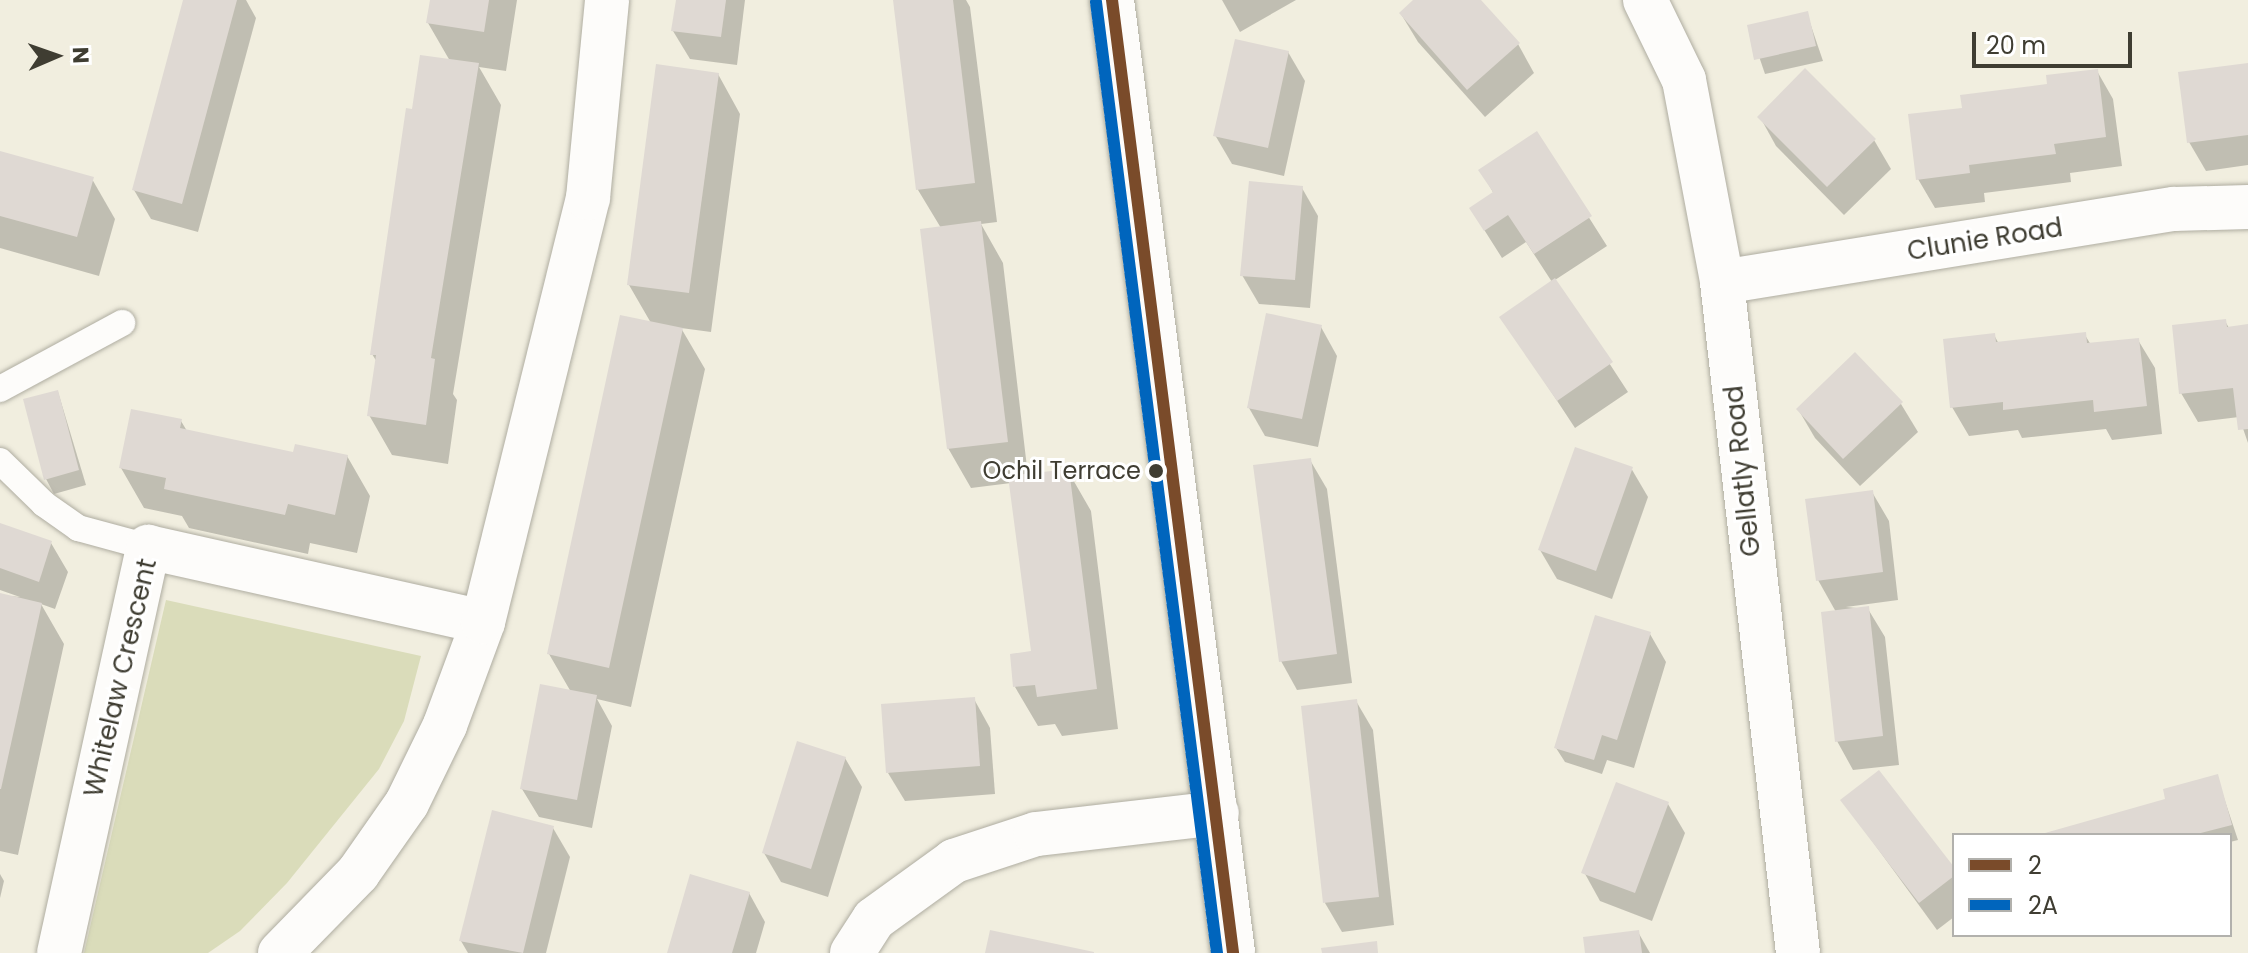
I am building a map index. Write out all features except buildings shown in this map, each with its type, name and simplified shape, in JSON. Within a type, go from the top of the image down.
[{"type":"street","points":[[280,953],[358,873],[407,803],[445,725],[483,622],[588,198],[607,0]]},
{"type":"street","points":[[1112,0],[1233,953]]},
{"type":"street","name":"Gellatly Road","points":[[1645,0],[1684,80],[1722,282],[1798,953]]},
{"type":"street","name":"Clunie Road","points":[[1722,282],[2174,209],[2248,207]]},
{"type":"street","name":"Whitelaw Crescent","points":[[59,953],[148,547],[483,622]]},
{"type":"street","points":[[852,953],[874,919],[954,861],[1036,834],[1217,813]]},
{"type":"lane","points":[[0,389],[122,323]]},
{"type":"lane","points":[[0,461],[44,504],[78,528],[148,547]]},
{"type":"green space","points":[[166,600],[421,656],[404,721],[379,769],[287,883],[240,931],[208,953],[84,953]]},
{"type":"transit line","name":"2","points":[[1112,0],[1233,953]]},
{"type":"transit line","name":"2A","points":[[1096,2],[1217,953]]},
{"type":"place","name":"Ochil Terrace","points":[[1156,471]]}]
